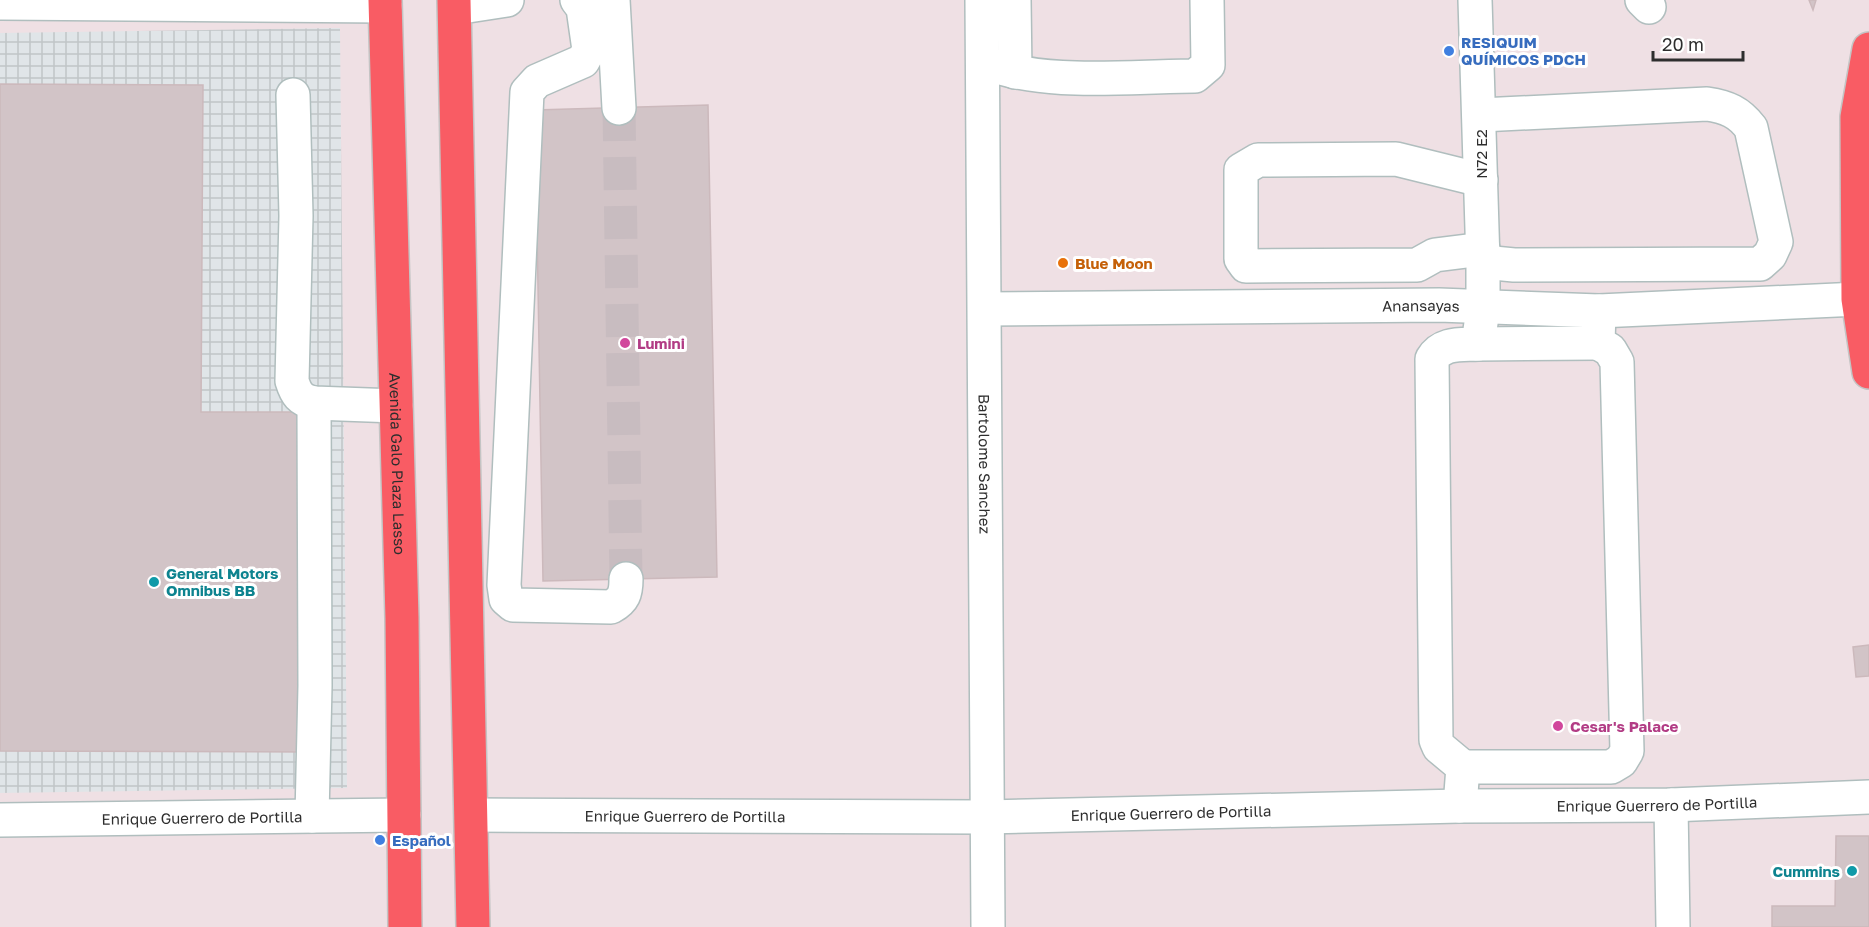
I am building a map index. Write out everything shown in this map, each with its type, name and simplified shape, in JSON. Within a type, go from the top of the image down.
[{"type":"main road","name":"Avenida Galo Plaza Lasso","points":[[385,3],[396,406],[405,927]]},
{"type":"main road","points":[[454,4],[473,927]]},
{"type":"main road","points":[[1869,49],[1857,117],[1858,299],[1869,372]]},
{"type":"street","points":[[454,4],[507,0]]},
{"type":"street","points":[[577,0],[583,8],[589,50],[587,56],[583,61],[537,81],[527,92],[504,585],[506,598],[513,605],[611,607],[620,602],[626,593],[626,579]]},
{"type":"street","points":[[613,0],[619,108]]},
{"type":"street","name":"Bartolome Sanchez","points":[[982,0],[988,927]]},
{"type":"street","points":[[1014,0],[1015,72]]},
{"type":"street","points":[[983,62],[1015,72],[1052,76],[1195,76],[1208,65],[1207,0]]},
{"type":"street","name":"N72 E2","points":[[1475,0],[1481,115],[1483,255],[1483,309],[1478,344]]},
{"type":"street","points":[[0,3],[385,3]]},
{"type":"street","points":[[293,95],[296,216],[292,381],[303,401],[396,406]]},
{"type":"street","points":[[1481,115],[1707,104],[1724,107],[1741,115],[1751,128],[1776,242],[1770,255],[1760,264],[1514,265],[1483,255],[1435,255],[1417,265],[1246,266],[1241,259],[1240,170],[1258,160],[1396,159],[1481,180]]},
{"type":"street","name":"Anansayas","points":[[985,309],[1439,305],[1483,309],[1599,310],[1858,299]]},
{"type":"street","points":[[1598,343],[1599,310]]},
{"type":"street","points":[[1598,343],[1610,350],[1617,362],[1627,751],[1621,762],[1611,767],[1463,767],[1439,747],[1437,740],[1432,359],[1437,351],[1444,347],[1478,344],[1598,343]]},
{"type":"street","points":[[312,816],[315,686],[314,403]]},
{"type":"street","points":[[1460,806],[1463,767]]},
{"type":"street","name":"Enrique Guerrero de Portilla","points":[[471,815],[986,817],[1460,806],[1671,805],[1869,797]]},
{"type":"street","points":[[1671,805],[1673,927]]},
{"type":"street","name":"Enrique Guerrero de Portilla","points":[[0,820],[404,815]]},
{"type":"shaded area","name":"General Motors Omnibus BB","points":[[340,28],[347,788],[0,793],[0,33]]},
{"type":"building","points":[[1809,0],[1816,0],[1813,10]]},
{"type":"building","name":"General Motors Omnibus BB","points":[[0,84],[203,85],[201,412],[310,412],[308,752],[0,751]]},
{"type":"building","name":"Lumini","points":[[708,105],[717,577],[543,581],[535,110]]},
{"type":"building","points":[[1869,645],[1869,676],[1856,677],[1853,647]]},
{"type":"building","name":"Cummins","points":[[1836,836],[1869,836],[1869,927],[1772,927],[1772,906],[1835,906]]},
{"type":"tunnel","points":[[619,108],[626,579]]},
{"type":"place","name":"RESIQUIM QUÍMICOS PDCH","points":[[1449,51]]},
{"type":"place","name":"Blue Moon","points":[[1063,263]]},
{"type":"place","name":"Lumini","points":[[625,343]]},
{"type":"place","name":"General Motors Omnibus BB","points":[[154,582]]},
{"type":"place","name":"Cesar's Palace","points":[[1558,726]]},
{"type":"place","name":"Español","points":[[380,840]]},
{"type":"place","name":"Cummins","points":[[1852,871]]}]
